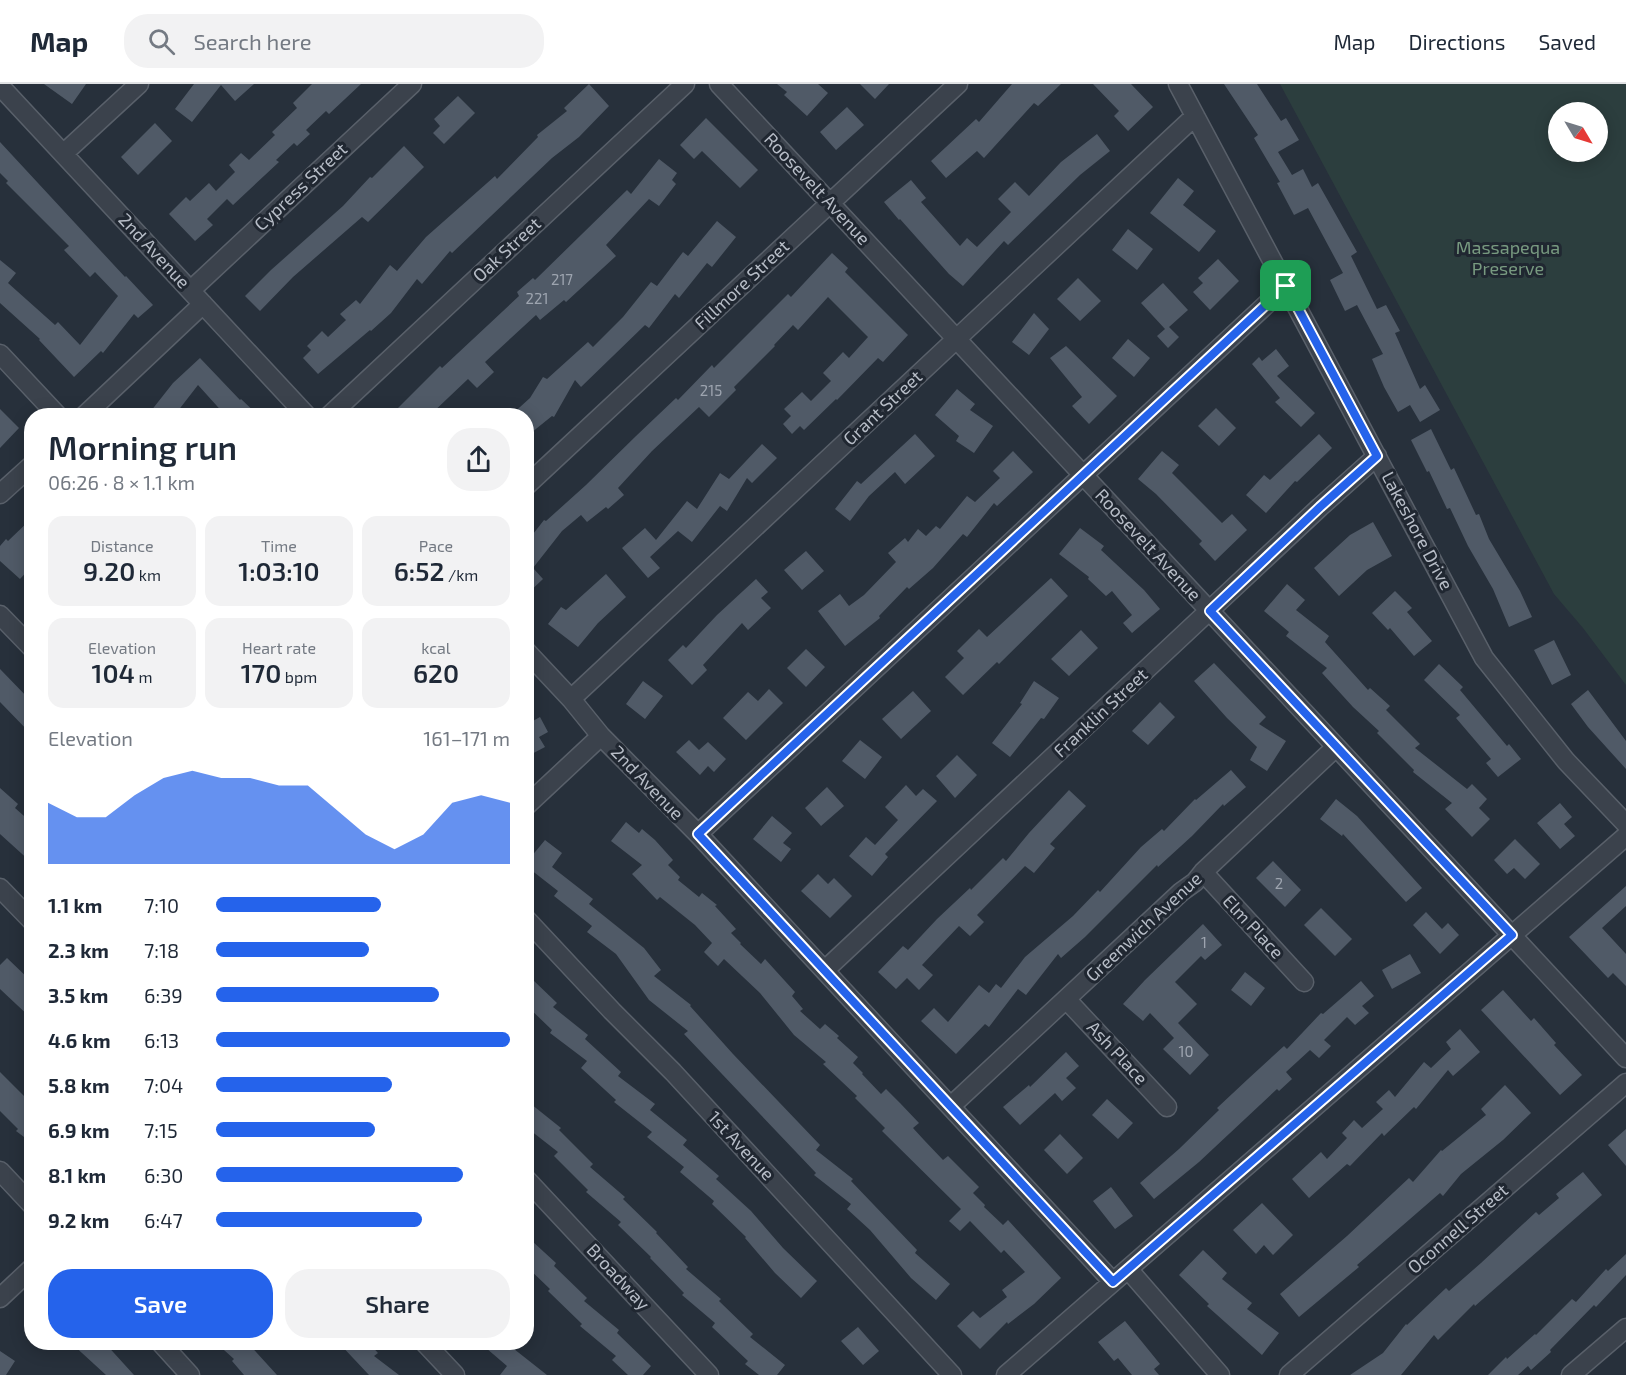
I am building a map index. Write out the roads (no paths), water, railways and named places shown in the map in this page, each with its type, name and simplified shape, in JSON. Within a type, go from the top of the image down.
[{"type":"street","points":[[63,154],[139,84]]},
{"type":"street","name":"Cypress Street","points":[[191,290],[412,84]]},
{"type":"street","name":"Oak Street","points":[[337,408],[685,84]]},
{"type":"street","name":"Roosevelt Avenue","points":[[719,84],[1626,1058]]},
{"type":"street","name":"Fillmore Street","points":[[534,479],[958,84]]},
{"type":"street","name":"Lakeshore Drive","points":[[1178,84],[1484,658],[1566,761],[1626,824]]},
{"type":"street","name":"2nd Avenue","points":[[0,87],[300,408]]},
{"type":"street","name":"Grant Street","points":[[571,699],[1195,116]]},
{"type":"street","points":[[698,834],[1286,286]]},
{"type":"street","points":[[92,408],[203,304]]},
{"type":"street","points":[[0,354],[51,408]]},
{"type":"street","name":"Franklin Street","points":[[825,970],[1377,456]]},
{"type":"street","points":[[0,494],[24,472]]},
{"type":"street","points":[[0,615],[24,640]]},
{"type":"street","name":"2nd Avenue","points":[[534,660],[602,736],[698,834],[1113,1282]]},
{"type":"street","points":[[534,799],[602,736]]},
{"type":"street","name":"Greenwich Avenue","points":[[951,1106],[1181,892],[1195,882],[1336,747]]},
{"type":"street","points":[[1006,1375],[1626,836]]},
{"type":"street","name":"Elm Place","points":[[1203,872],[1304,982]]},
{"type":"street","points":[[0,888],[24,913]]},
{"type":"street","name":"1st Avenue","points":[[534,928],[673,1072],[952,1375]]},
{"type":"street","name":"Ash Place","points":[[1066,999],[1167,1107]]},
{"type":"street","name":"Oconnell Street","points":[[1289,1375],[1626,1083]]},
{"type":"street","points":[[0,1171],[24,1196]]},
{"type":"street","name":"Broadway","points":[[534,1188],[709,1375]]},
{"type":"street","points":[[1128,1269],[1220,1375]]},
{"type":"street","points":[[0,1298],[24,1276]]},
{"type":"street","points":[[1571,1375],[1626,1328]]},
{"type":"street","points":[[167,1350],[190,1375]]},
{"type":"street","points":[[432,1350],[455,1375]]},
{"type":"park label","name":"Massapequa Preserve","points":[[1508,258]]}]
